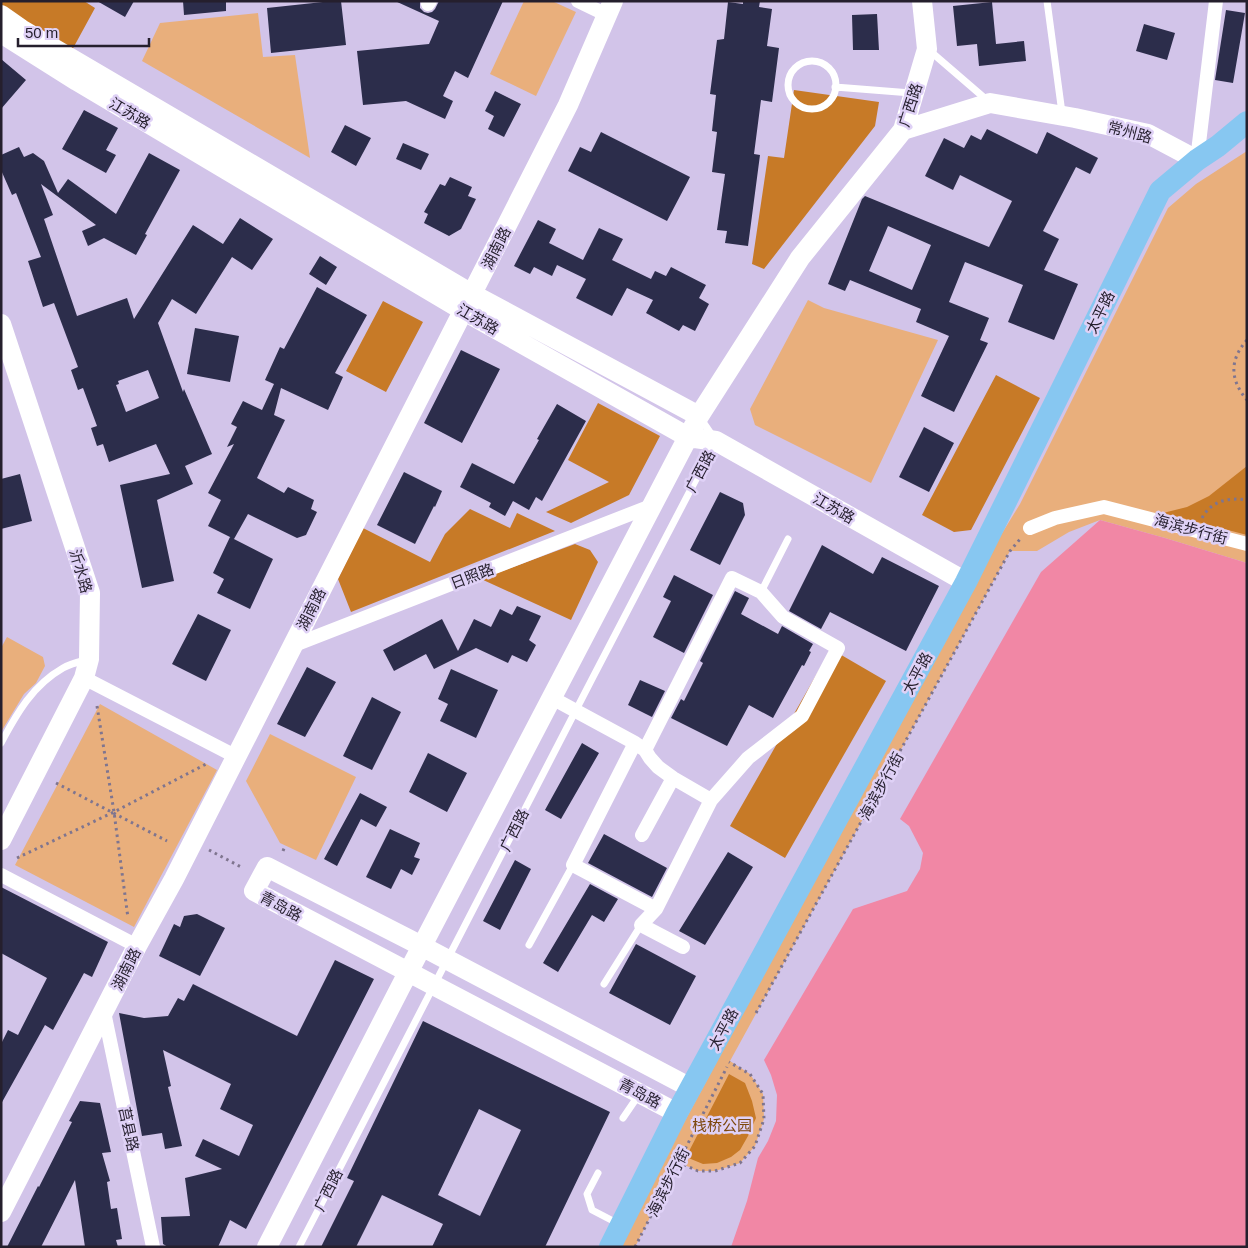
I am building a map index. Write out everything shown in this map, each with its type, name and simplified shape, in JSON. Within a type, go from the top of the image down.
[{"type":"main road","name":"广西路","points":[[267,1247],[699,416],[800,258],[903,130],[928,49],[922,1]]},
{"type":"main road","name":"湖南路","points":[[1,1212],[137,946],[174,879],[568,105],[610,8]]},
{"type":"main road","name":"江苏路","points":[[1,15],[688,437],[716,441],[966,582]]},
{"type":"main road","name":"江苏路","points":[[1,33],[77,81],[468,302],[699,416]]},
{"type":"main road","name":"常州路","points":[[903,130],[990,103],[1148,134],[1197,160]]},
{"type":"main road","name":"太平路","points":[[612,1242],[678,1113],[966,582],[1160,191],[1247,122]]},
{"type":"main road","name":"沂水路","points":[[1,324],[90,593],[86,668],[1,840]]},
{"type":"main road","name":"青岛路","points":[[678,1113],[254,891],[267,866],[692,1088]]},
{"type":"main road","points":[[469,1004],[482,977]]},
{"type":"main road","points":[[634,1090],[643,1062]]},
{"type":"street","points":[[578,1],[610,8]]},
{"type":"street","points":[[1197,160],[1216,1]]},
{"type":"street","name":"日照路","points":[[292,646],[651,506]]},
{"type":"street","name":"海滨步行街","points":[[1030,528],[1055,518],[1104,507],[1247,544]]},
{"type":"street","points":[[656,909],[572,864],[640,746],[732,578],[761,592],[782,617],[838,648],[802,716],[748,758],[711,800],[656,909],[641,925],[683,947]]},
{"type":"street","points":[[86,668],[236,756]]},
{"type":"street","points":[[552,698],[640,746],[658,767],[711,800]]},
{"type":"street","points":[[642,835],[673,778]]},
{"type":"street","points":[[1,874],[137,946]]},
{"type":"street","name":"莒县路","points":[[104,1012],[154,1247]]},
{"type":"lane","points":[[1046,1],[1062,116]]},
{"type":"lane","points":[[928,49],[990,103]]},
{"type":"lane","points":[[810,61],[825,65],[831,71],[835,87],[830,100],[817,108],[810,108],[802,106],[791,97],[788,90],[788,82],[790,74],[795,68],[802,63],[810,61]]},
{"type":"lane","points":[[835,87],[914,94]]},
{"type":"lane","name":"广西路","points":[[299,1247],[716,441],[699,416]]},
{"type":"lane","points":[[761,592],[788,539]]},
{"type":"lane","points":[[1,743],[19,711],[47,679],[70,664],[86,668]]},
{"type":"lane","points":[[529,945],[572,864]]},
{"type":"lane","points":[[604,984],[641,925]]},
{"type":"lane","points":[[623,1118],[634,1090]]},
{"type":"lane","points":[[598,1173],[587,1194],[592,1210],[617,1223],[612,1242]]},
{"type":"path","points":[[1247,340],[1238,352],[1234,364],[1234,377],[1239,390],[1247,400]]},
{"type":"path","points":[[1196,530],[1204,515],[1218,502],[1236,498],[1247,500]]},
{"type":"path","name":"海滨步行街","points":[[753,1018],[1010,551],[1030,528]]},
{"type":"path","points":[[97,706],[128,918]]},
{"type":"path","points":[[17,858],[114,812],[208,763]]},
{"type":"path","points":[[56,783],[167,841]]},
{"type":"path","points":[[283,850],[285,846]]},
{"type":"path","points":[[209,850],[243,868]]},
{"type":"path","name":"海滨步行街","points":[[635,1247],[678,1162],[729,1062],[750,1074],[763,1094],[764,1119],[755,1146],[740,1163],[715,1171],[698,1171],[678,1162]]},
{"type":"green space","points":[[1,1],[84,1],[95,8],[71,52],[1,11]]},
{"type":"green space","points":[[524,1],[552,1],[576,12],[536,96],[490,74]]},
{"type":"green space","points":[[258,13],[263,57],[295,55],[310,158],[142,61],[160,23]]},
{"type":"green space","points":[[794,90],[879,102],[875,126],[764,269],[752,264],[768,156],[784,158]]},
{"type":"green space","name":"栈桥公园","points":[[1247,151],[1247,563],[1100,520],[1069,532],[1037,551],[1010,551],[730,1061],[750,1074],[763,1094],[764,1119],[755,1146],[740,1163],[715,1171],[698,1171],[678,1162],[635,1247],[617,1247],[996,543],[1020,504],[1168,208],[1196,184]]},
{"type":"green space","points":[[808,300],[824,308],[938,340],[871,483],[755,425],[750,409]]},
{"type":"green space","points":[[383,301],[423,322],[386,392],[346,371]]},
{"type":"green space","points":[[996,375],[1040,398],[971,530],[954,532],[922,515]]},
{"type":"green space","points":[[598,403],[660,436],[629,495],[571,523],[546,512],[609,482],[568,460]]},
{"type":"green space","points":[[1247,466],[1247,535],[1163,513],[1187,507],[1209,496]]},
{"type":"green space","points":[[470,509],[510,528],[517,513],[555,531],[351,612],[338,579],[363,528],[430,562],[445,534]]},
{"type":"green space","points":[[575,544],[590,550],[598,562],[571,620],[481,579]]},
{"type":"green space","points":[[7,637],[43,657],[45,666],[36,683],[24,694],[1,732],[1,648]]},
{"type":"green space","points":[[831,649],[886,681],[785,858],[730,826]]},
{"type":"green space","points":[[100,704],[217,770],[134,927],[15,865]]},
{"type":"green space","points":[[270,734],[356,777],[316,860],[280,843],[246,781]]},
{"type":"green space","name":"栈桥公园","points":[[729,1074],[745,1083],[756,1118],[740,1150],[731,1157],[717,1163],[703,1164],[686,1157]]},
{"type":"shaded area","points":[[1100,520],[1247,563],[1247,1247],[731,1247],[747,1201],[758,1158],[768,1141],[776,1121],[777,1095],[764,1060],[853,909],[907,891],[920,869],[923,853],[909,826],[900,819],[1041,572]]},
{"type":"building","points":[[97,1],[134,1],[125,17]]},
{"type":"building","points":[[183,1],[226,1],[226,11],[184,15]]},
{"type":"building","points":[[341,1],[346,45],[271,53],[267,8]]},
{"type":"building","points":[[395,1],[420,1],[420,8],[428,13],[435,9],[439,1],[503,1],[468,78],[455,71],[443,96],[453,101],[445,119],[406,101],[363,105],[357,51],[429,44],[439,21]]},
{"type":"building","points":[[743,1],[760,1],[759,7],[772,9],[767,46],[779,48],[772,102],[761,100],[754,154],[760,155],[748,246],[725,243],[727,231],[717,230],[725,174],[712,172],[717,132],[712,131],[716,95],[710,94],[717,40],[724,39],[728,2],[743,4]]},
{"type":"building","points":[[992,2],[996,44],[1024,41],[1026,61],[979,66],[977,44],[957,46],[953,6]]},
{"type":"building","points":[[1226,10],[1245,13],[1233,83],[1215,80]]},
{"type":"building","points":[[877,14],[879,50],[853,50],[852,15]]},
{"type":"building","points":[[1144,24],[1175,33],[1167,60],[1136,51]]},
{"type":"building","points":[[1,59],[26,80],[1,109]]},
{"type":"building","points":[[495,91],[521,104],[504,137],[488,129],[494,116],[485,111]]},
{"type":"building","points":[[84,110],[118,128],[106,150],[116,155],[106,173],[62,149]]},
{"type":"building","points":[[345,125],[371,138],[356,166],[331,152]]},
{"type":"building","points":[[987,129],[1037,154],[1047,132],[1098,158],[1090,174],[1076,167],[1043,231],[1059,239],[1044,270],[1078,284],[1054,340],[1008,322],[1023,285],[965,262],[949,302],[989,318],[980,340],[988,343],[954,412],[921,396],[949,336],[916,322],[921,309],[850,280],[845,291],[828,284],[862,199],[865,196],[989,247],[1012,201],[960,175],[953,190],[925,176],[944,138],[964,148],[971,135],[981,140]],"holes":[[[888,226],[931,245],[912,290],[869,271]]]},
{"type":"building","points":[[601,132],[690,177],[667,221],[568,171],[580,147],[591,152]]},
{"type":"building","points":[[403,143],[429,154],[421,170],[396,159]]},
{"type":"building","points":[[19,147],[24,157],[33,153],[44,161],[58,193],[68,179],[116,214],[149,153],[180,170],[145,234],[147,235],[136,255],[104,238],[88,246],[82,231],[96,225],[41,184],[53,215],[44,219],[77,316],[127,298],[134,319],[193,225],[223,244],[240,218],[273,239],[252,270],[232,257],[196,314],[172,299],[158,323],[183,392],[184,389],[212,454],[185,466],[193,484],[157,500],[174,581],[142,588],[120,485],[170,474],[156,444],[109,462],[103,444],[97,446],[91,428],[97,426],[83,388],[78,390],[71,370],[78,367],[54,303],[43,307],[28,261],[41,257],[16,193],[12,195],[1,170],[1,155]],"holes":[[[148,370],[159,398],[126,412],[116,385],[119,384],[118,381]]]},
{"type":"building","points":[[450,177],[472,187],[468,196],[476,199],[461,229],[449,236],[424,223],[428,214],[424,212],[440,184],[445,186]]},
{"type":"building","points":[[538,220],[556,229],[549,243],[583,260],[599,228],[623,239],[612,260],[651,279],[655,271],[666,276],[671,267],[706,285],[699,298],[709,304],[695,331],[683,325],[679,331],[646,313],[653,300],[627,288],[612,316],[576,298],[586,279],[557,265],[552,276],[534,267],[530,274],[514,266]]},
{"type":"building","points":[[320,256],[337,267],[326,285],[309,274]]},
{"type":"building","points":[[317,287],[367,315],[335,373],[343,377],[328,410],[281,388],[274,415],[285,420],[257,478],[284,493],[288,487],[314,500],[311,509],[317,512],[306,535],[297,538],[248,514],[234,539],[208,526],[221,500],[208,493],[234,444],[227,447],[237,427],[231,424],[243,401],[262,410],[274,384],[265,380],[280,347],[284,349]]},
{"type":"building","points":[[195,328],[239,336],[230,382],[187,374]]},
{"type":"building","points":[[461,350],[500,369],[462,443],[424,423]]},
{"type":"building","points":[[557,404],[586,421],[542,501],[536,497],[529,510],[513,501],[505,516],[489,507],[491,503],[460,487],[472,463],[514,484]]},
{"type":"building","points":[[924,427],[954,443],[929,492],[899,477]]},
{"type":"building","points":[[404,472],[442,491],[415,544],[377,525]]},
{"type":"building","points":[[20,474],[32,521],[1,529],[1,479]]},
{"type":"building","points":[[720,492],[743,503],[745,515],[720,565],[690,550]]},
{"type":"building","points":[[230,537],[273,559],[250,609],[217,593],[224,579],[213,573]]},
{"type":"building","points":[[822,545],[873,574],[882,557],[939,586],[906,651],[830,612],[821,629],[789,611]]},
{"type":"building","points":[[674,575],[713,595],[684,653],[653,637],[671,601],[663,597]]},
{"type":"building","points":[[735,591],[749,598],[741,614],[778,634],[782,626],[813,644],[804,666],[802,665],[773,718],[749,705],[727,746],[671,718],[681,699],[684,701],[703,663],[700,661]]},
{"type":"building","points":[[517,606],[541,616],[529,640],[536,645],[527,662],[512,655],[508,663],[476,648],[434,669],[426,654],[394,671],[383,650],[442,619],[458,651],[474,619],[491,627],[500,609],[512,615]]},
{"type":"building","points":[[198,614],[231,630],[206,681],[172,664]]},
{"type":"building","points":[[307,667],[336,682],[305,737],[277,724]]},
{"type":"building","points":[[451,669],[498,690],[476,738],[440,721],[448,704],[438,699]]},
{"type":"building","points":[[640,680],[665,691],[652,717],[628,705]]},
{"type":"building","points":[[372,697],[401,712],[372,770],[343,756]]},
{"type":"building","points":[[582,743],[599,753],[561,819],[545,810]]},
{"type":"building","points":[[428,753],[467,773],[447,812],[409,792]]},
{"type":"building","points":[[360,793],[387,807],[376,827],[361,819],[337,866],[324,859]]},
{"type":"building","points":[[390,829],[420,843],[414,857],[420,859],[412,875],[401,869],[391,889],[366,877]]},
{"type":"building","points":[[604,834],[667,868],[652,897],[588,863]]},
{"type":"building","points":[[728,852],[753,867],[705,945],[679,931]]},
{"type":"building","points":[[515,860],[531,869],[500,930],[483,921]]},
{"type":"building","points":[[590,884],[618,899],[604,922],[592,915],[558,972],[543,963]]},
{"type":"building","points":[[1,887],[108,942],[92,977],[84,973],[53,1030],[45,1025],[1,1104],[1,1044],[8,1030],[18,1035],[47,978],[1,953]]},
{"type":"building","points":[[197,914],[225,928],[200,976],[159,956],[174,924],[180,927],[184,916]]},
{"type":"building","points":[[636,944],[696,976],[670,1025],[609,993]]},
{"type":"building","points":[[335,960],[374,979],[246,1229],[230,1220],[218,1247],[168,1247],[163,1244],[161,1217],[190,1216],[185,1178],[222,1169],[195,1156],[203,1139],[239,1156],[253,1125],[220,1109],[231,1084],[163,1050],[171,1086],[168,1087],[182,1146],[165,1149],[162,1133],[142,1136],[119,1013],[144,1018],[168,1016],[178,998],[184,1001],[193,984],[297,1036]]},
{"type":"building","points":[[423,1021],[610,1112],[545,1247],[432,1247],[443,1224],[382,1195],[356,1247],[321,1247],[354,1181],[347,1178]],"holes":[[[479,1109],[521,1130],[480,1216],[438,1195]]]},
{"type":"building","points":[[80,1101],[100,1103],[111,1152],[102,1153],[110,1181],[107,1182],[111,1209],[117,1208],[122,1239],[116,1240],[118,1247],[85,1247],[75,1180],[41,1247],[7,1247],[72,1122],[69,1121]]}]
